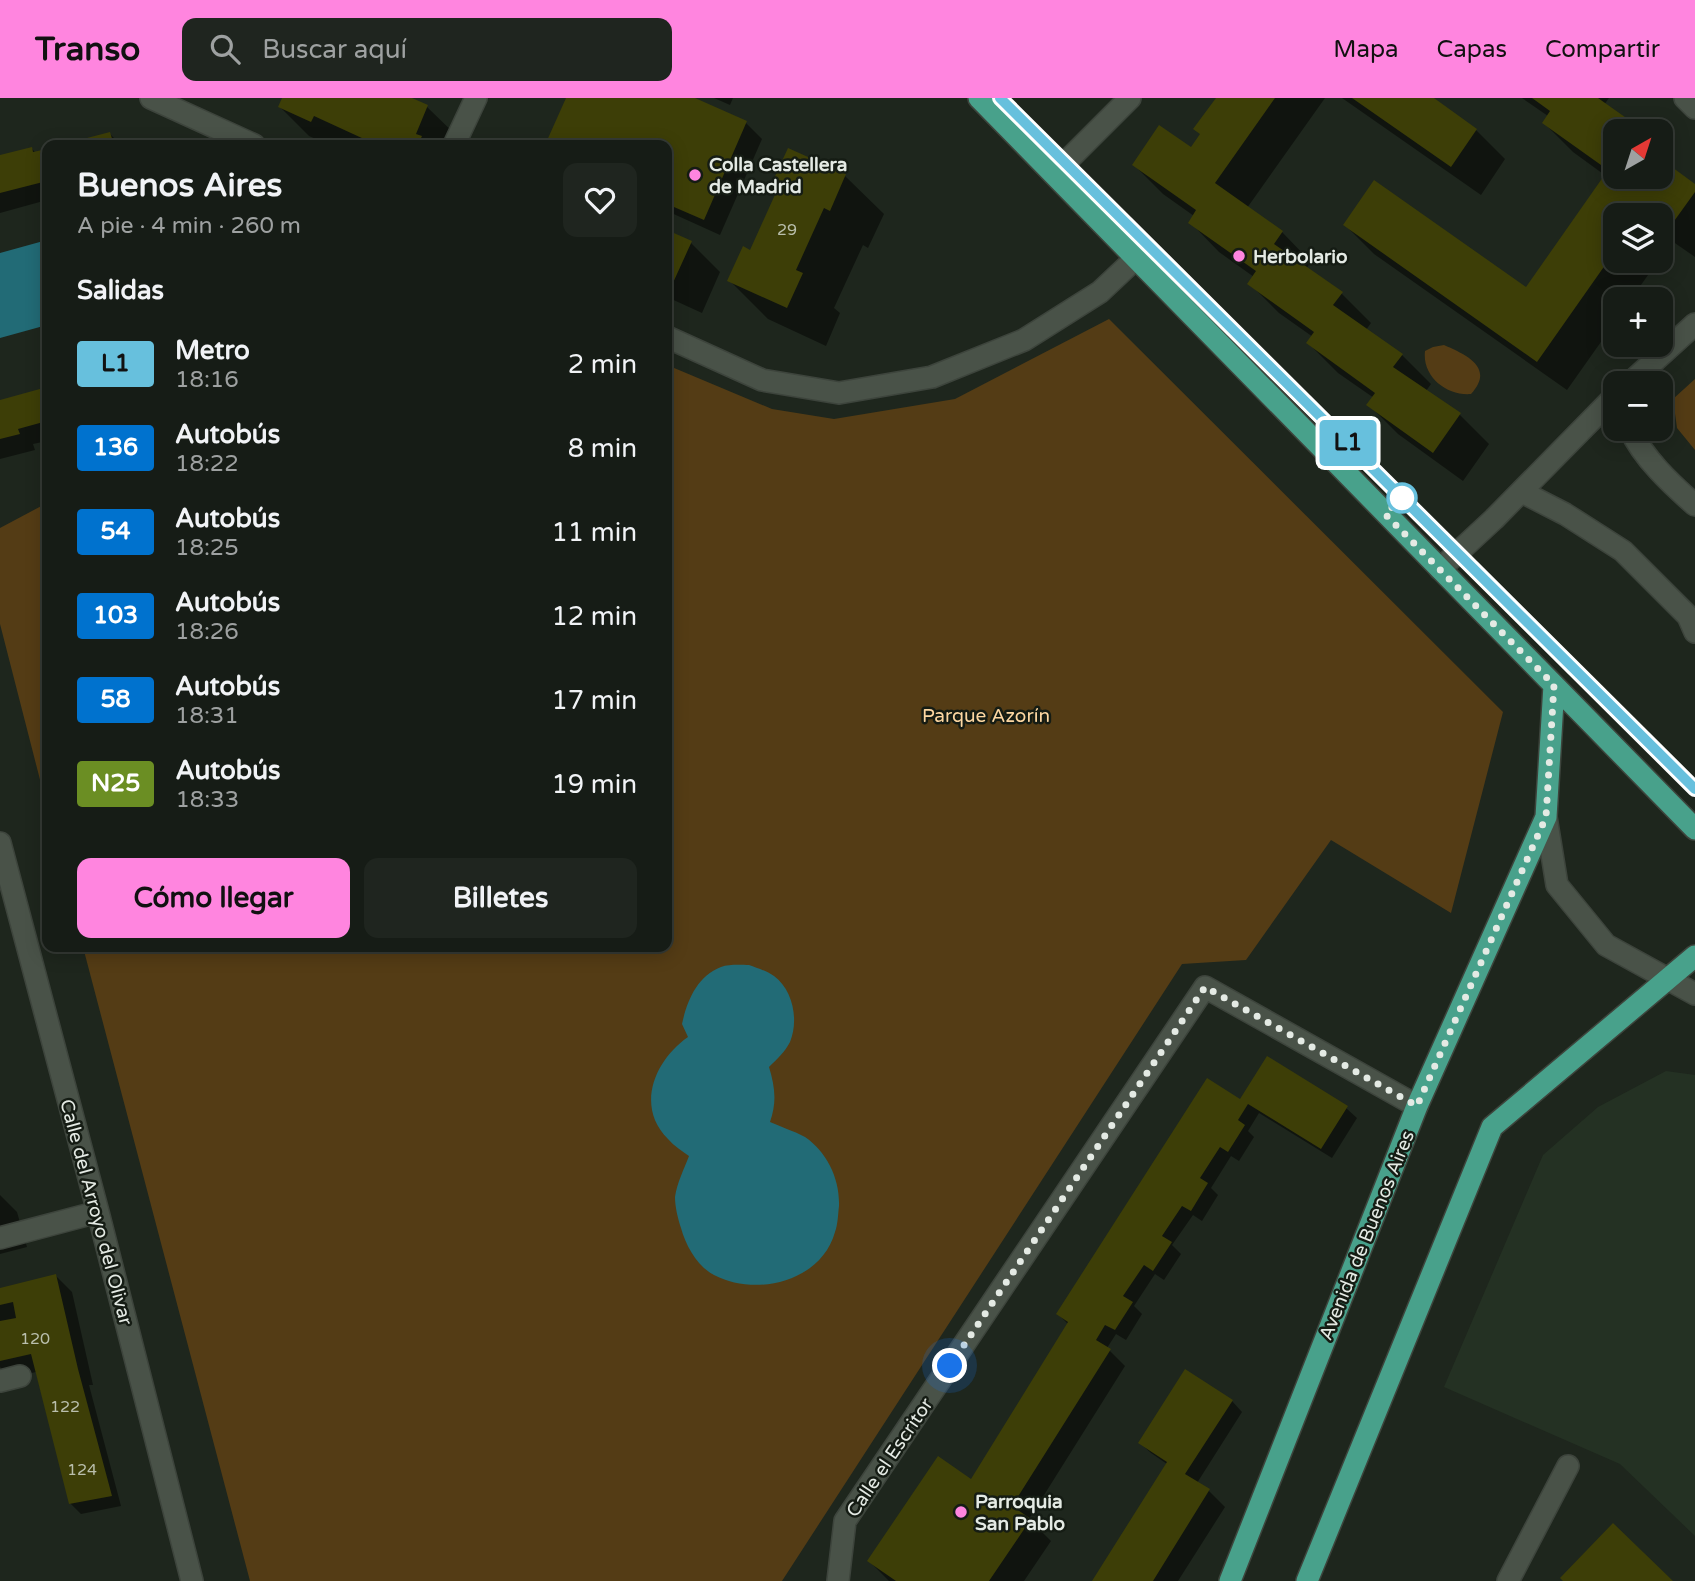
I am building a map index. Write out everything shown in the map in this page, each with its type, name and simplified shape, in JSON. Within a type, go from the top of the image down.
[{"type":"main road","points":[[979,98],[1695,829]]},
{"type":"main road","name":"Avenida de Buenos Aires","points":[[1230,1581],[1417,1106],[1546,817],[1554,685]]},
{"type":"main road","points":[[1307,1581],[1492,1127],[1695,956]]},
{"type":"street","points":[[151,98],[243,140]]},
{"type":"street","points":[[456,140],[477,98]]},
{"type":"street","points":[[1054,174],[1130,98]]},
{"type":"street","points":[[1685,98],[1695,108]]},
{"type":"street","points":[[672,339],[761,380],[839,393],[932,377],[1024,340],[1100,292],[1135,259]]},
{"type":"street","points":[[1643,371],[1695,324]]},
{"type":"street","points":[[1440,569],[1522,492],[1603,408]]},
{"type":"street","points":[[1636,441],[1657,468],[1695,505]]},
{"type":"street","points":[[1522,492],[1565,514],[1623,551],[1688,617],[1695,632]]},
{"type":"street","name":"Avenida de Buenos Aires","points":[[1546,817],[1557,885],[1606,945],[1695,994]]},
{"type":"street","name":"Calle del Arroyo del Olivar","points":[[0,843],[192,1581]]},
{"type":"street","name":"Calle el Escritor","points":[[838,1581],[845,1521],[1205,987],[1417,1106]]},
{"type":"street","points":[[0,1238],[98,1212]]},
{"type":"street","points":[[1508,1581],[1568,1466]]},
{"type":"shaded area","points":[[1666,1071],[1695,1075],[1695,1536],[1620,1464],[1444,1387],[1543,1155],[1598,1107]]},
{"type":"green space","name":"Parque Azorín","points":[[1109,319],[1503,712],[1451,913],[1331,840],[1246,960],[1182,964],[782,1581],[250,1581],[84,952],[672,952],[672,367],[772,409],[834,419],[955,399]]},
{"type":"green space","points":[[1444,345],[1469,358],[1479,370],[1478,385],[1471,394],[1453,392],[1432,377],[1425,360],[1425,351]]},
{"type":"green space","points":[[1695,379],[1695,450],[1677,428],[1673,399]]},
{"type":"green space","points":[[42,506],[42,788],[0,624],[0,528]]},
{"type":"water","points":[[42,241],[42,326],[0,338],[0,253]]},
{"type":"water","points":[[749,965],[781,982],[790,997],[794,1015],[790,1042],[769,1067],[774,1094],[770,1122],[805,1137],[820,1150],[831,1167],[839,1206],[835,1232],[828,1249],[816,1263],[785,1280],[749,1285],[714,1275],[702,1266],[689,1248],[678,1217],[675,1197],[689,1156],[670,1142],[658,1126],[651,1098],[658,1071],[666,1058],[688,1037],[682,1024],[690,998],[699,983],[705,976],[721,967]]},
{"type":"building","points":[[282,98],[412,98],[428,105],[416,134],[422,136],[420,140],[366,140],[314,116],[311,122],[278,107]]},
{"type":"building","name":"Colla Castellera de Madrid","points":[[566,98],[695,98],[747,121],[704,220],[672,206],[672,140],[547,140]]},
{"type":"building","points":[[1216,98],[1275,98],[1215,183],[1283,231],[1274,244],[1343,292],[1333,305],[1403,354],[1393,367],[1461,413],[1433,453],[1366,405],[1375,393],[1306,343],[1314,332],[1247,284],[1256,271],[1188,223],[1196,210],[1132,165],[1159,125],[1191,147],[1200,134],[1193,129]]},
{"type":"building","points":[[1352,98],[1434,98],[1477,129],[1451,167]]},
{"type":"building","points":[[1532,98],[1598,98],[1628,119],[1603,119],[1603,166],[1542,123],[1550,111]]},
{"type":"building","points":[[110,132],[112,140],[79,140]]},
{"type":"building","points":[[32,147],[33,152],[42,150],[42,182],[0,193],[0,155]]},
{"type":"building","points":[[788,148],[846,174],[830,211],[824,208],[796,270],[803,273],[787,308],[727,281],[743,246],[750,250],[778,188],[771,185]]},
{"type":"building","points":[[1673,168],[1695,184],[1695,192],[1673,223],[1673,203],[1603,203],[1603,268],[1537,362],[1343,225],[1374,180],[1526,287],[1603,177],[1603,189],[1673,189]]},
{"type":"building","points":[[672,232],[692,241],[672,285]]},
{"type":"building","points":[[42,388],[42,422],[18,429],[20,434],[0,439],[0,400]]},
{"type":"building","points":[[1267,1056],[1348,1106],[1321,1149],[1248,1104],[1238,1120],[1245,1125],[1228,1152],[1220,1147],[1200,1178],[1208,1183],[1191,1211],[1182,1206],[1162,1236],[1172,1242],[1153,1271],[1144,1265],[1123,1296],[1133,1302],[1115,1330],[1105,1325],[1096,1340],[1111,1349],[1012,1506],[1031,1519],[989,1581],[896,1581],[867,1561],[938,1456],[971,1479],[1068,1322],[1056,1314],[1207,1078],[1240,1099]]},
{"type":"building","points":[[56,1274],[112,1496],[69,1504],[31,1354],[0,1361],[0,1321],[16,1318],[13,1302],[0,1305],[0,1288]]},
{"type":"building","points":[[1185,1369],[1233,1400],[1185,1474],[1210,1489],[1153,1581],[1092,1581],[1167,1462],[1138,1443]]},
{"type":"building","points":[[1613,1523],[1673,1581],[1563,1581],[1560,1578]]},
{"type":"metro line","name":"L1","points":[[1000,98],[1695,789]]},
{"type":"place","name":"Colla Castellera de Madrid","points":[[695,175]]},
{"type":"place","name":"Herbolario","points":[[1239,256]]},
{"type":"place","name":"Parroquia San Pablo","points":[[961,1512]]},
{"type":"route","points":[[950,1366],[1205,987],[1417,1106],[1546,817],[1554,685],[1385,514],[1402,498]]}]
